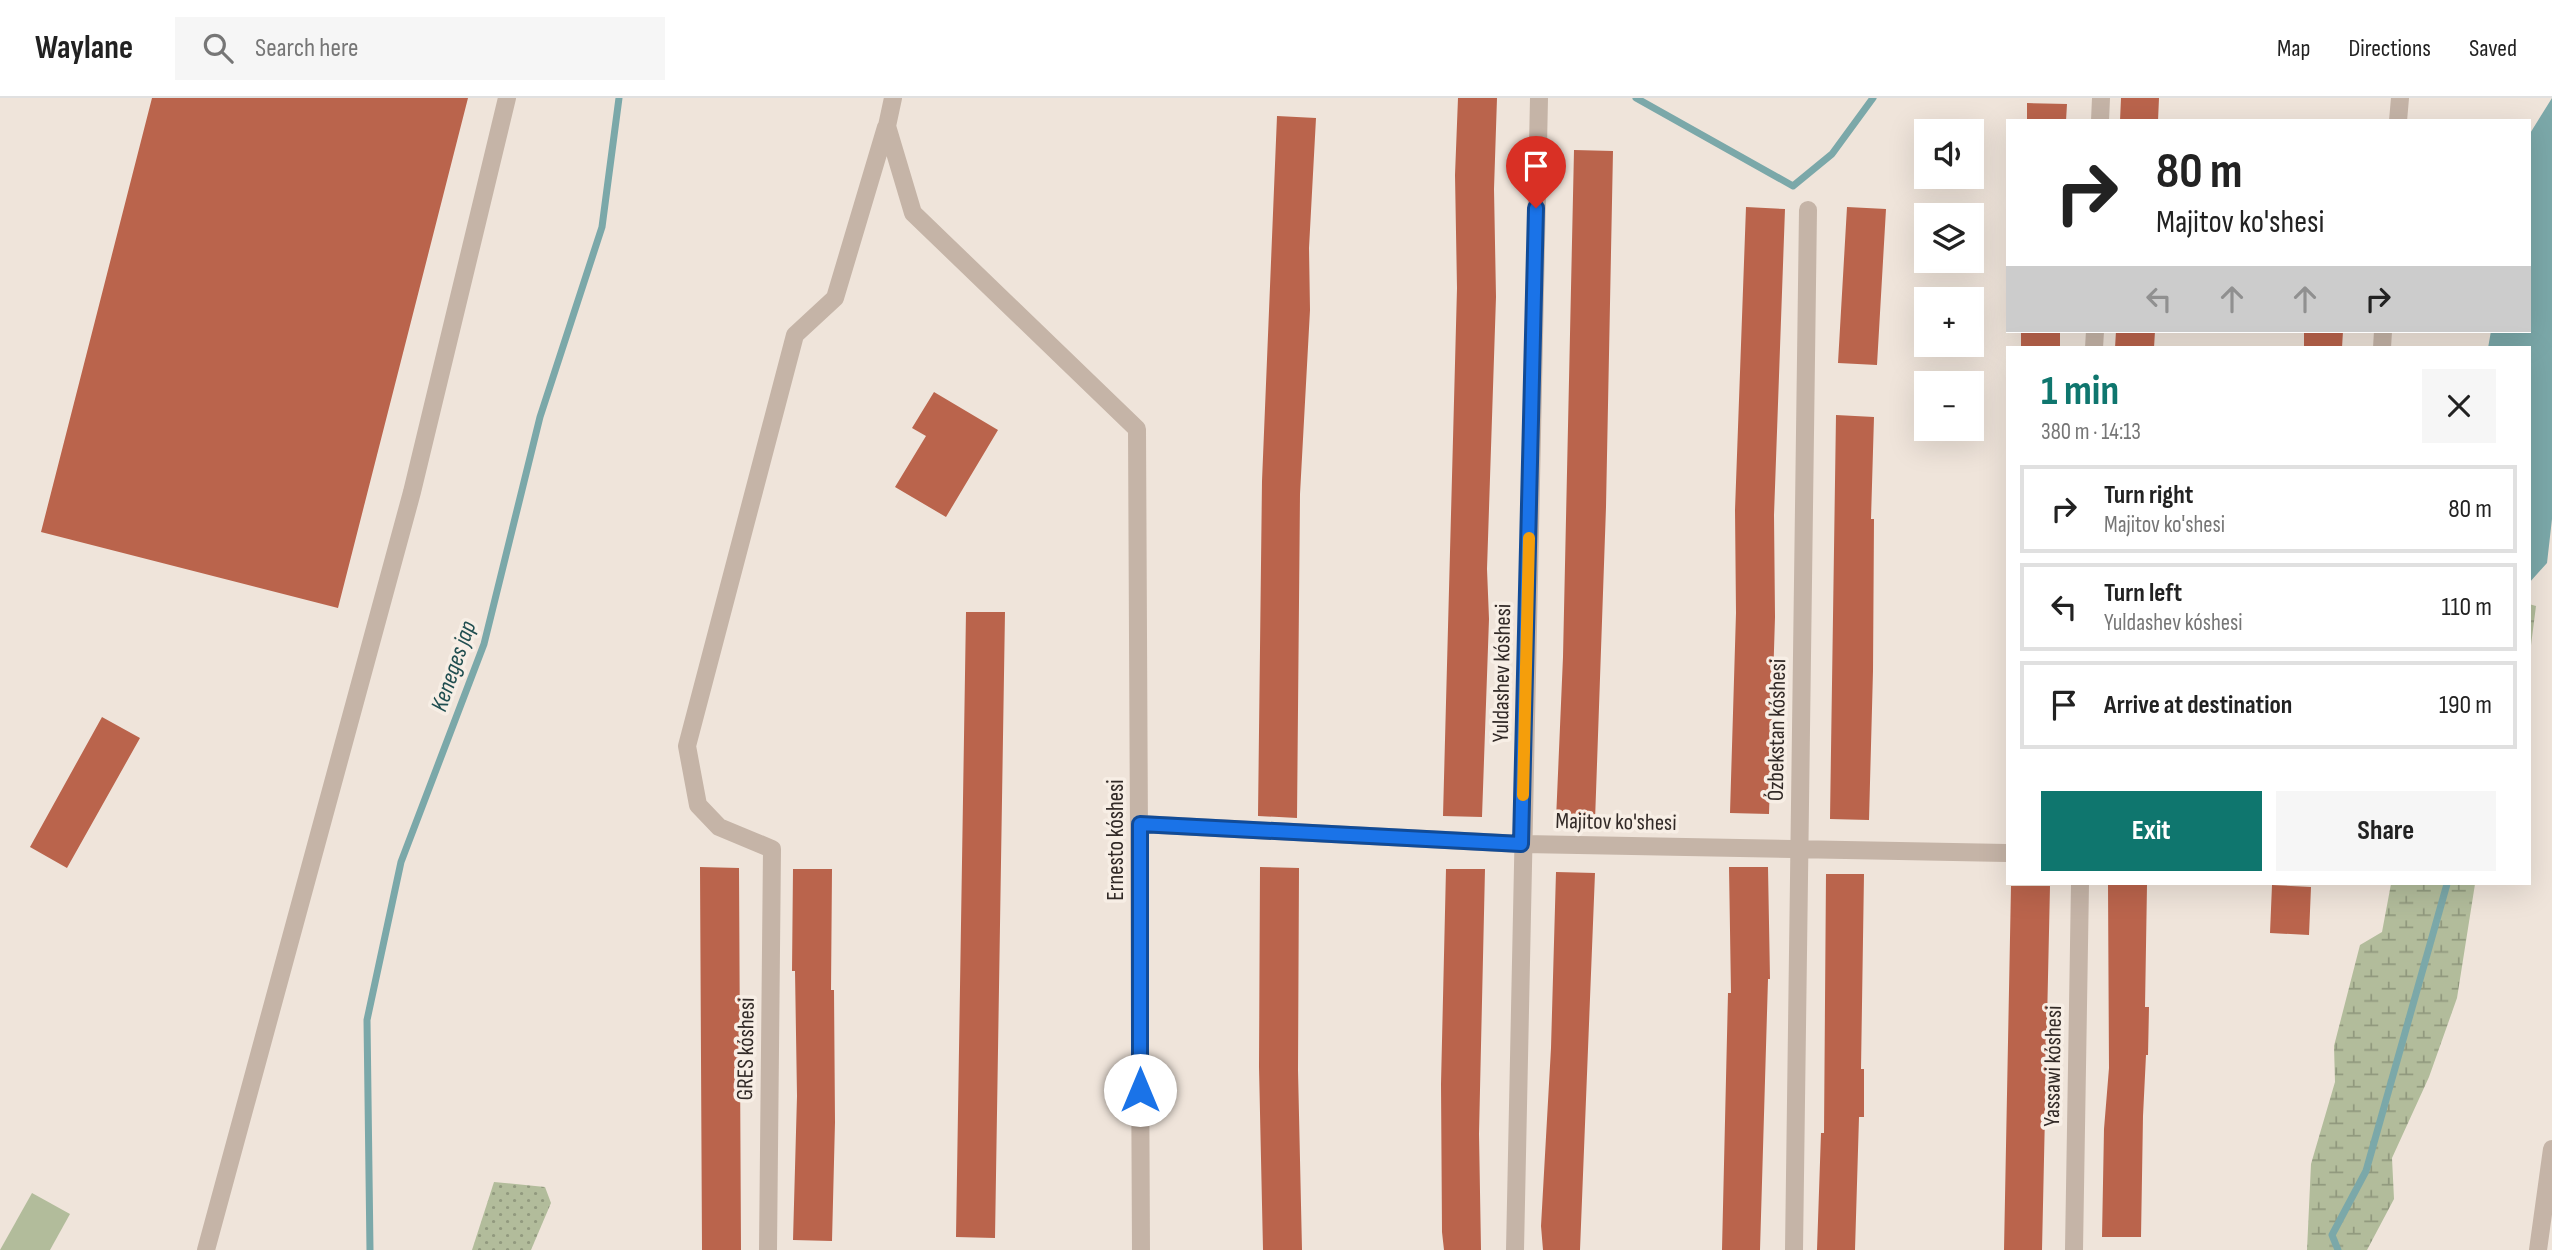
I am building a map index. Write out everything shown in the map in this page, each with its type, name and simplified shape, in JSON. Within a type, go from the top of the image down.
[{"type":"street","points":[[206,1250],[412,492],[507,98]]},
{"type":"street","points":[[887,126],[893,98]]},
{"type":"street","name":"Yuldashev kóshesi","points":[[1515,1250],[1521,844],[1539,98]]},
{"type":"street","points":[[2100,119],[2101,98]]},
{"type":"street","points":[[2398,119],[2400,98]]},
{"type":"street","name":"Ernesto kóshesi","points":[[887,126],[913,213],[1137,429],[1141,1250]]},
{"type":"street","name":"GRES kóshesi","points":[[768,1250],[772,849],[719,827],[698,806],[687,746],[794,335],[835,298],[887,126]]},
{"type":"street","name":"Ózbekstan kóshesi","points":[[1794,1250],[1808,211]]},
{"type":"street","name":"Majitov ko'shesi","points":[[1140,824],[1521,844],[2006,853]]},
{"type":"street","name":"Yassawi kóshesi","points":[[2074,1250],[2080,885]]},
{"type":"street","points":[[2538,1250],[2552,1149]]},
{"type":"green space","points":[[2531,605],[2536,606],[2531,645]]},
{"type":"green space","points":[[2391,885],[2475,885],[2457,998],[2429,1077],[2392,1158],[2394,1199],[2367,1250],[2307,1250],[2311,1164],[2335,1082],[2334,1046],[2360,945],[2382,932]]},
{"type":"green space","points":[[494,1182],[545,1187],[551,1203],[531,1250],[472,1250]]},
{"type":"green space","points":[[32,1193],[70,1214],[50,1250],[0,1250]]},
{"type":"water","points":[[2552,98],[2552,519],[2547,563],[2531,581],[2531,346],[2488,346],[2491,333],[2531,333],[2531,132]]},
{"type":"building","points":[[152,98],[468,98],[338,608],[41,532]]},
{"type":"building","points":[[1458,98],[1497,98],[1494,189],[1496,297],[1482,817],[1443,816],[1457,288],[1455,175]]},
{"type":"building","points":[[2121,98],[2159,98],[2158,119],[2120,119]]},
{"type":"building","points":[[2027,103],[2067,104],[2066,119],[2027,119]]},
{"type":"building","points":[[1277,116],[1316,118],[1309,248],[1310,310],[1300,494],[1297,818],[1258,816],[1262,481]]},
{"type":"building","points":[[1574,150],[1613,151],[1606,507],[1595,821],[1556,820],[1563,657]]},
{"type":"building","points":[[1746,207],[1785,209],[1774,515],[1775,617],[1769,814],[1730,813],[1736,613],[1735,510]]},
{"type":"building","points":[[1847,207],[1886,209],[1877,365],[1838,363]]},
{"type":"building","points":[[2021,333],[2060,333],[2060,346],[2021,346]]},
{"type":"building","points":[[2116,333],[2155,333],[2154,346],[2115,346]]},
{"type":"building","points":[[2304,333],[2343,333],[2342,346],[2304,346]]},
{"type":"building","points":[[934,392],[998,430],[946,517],[895,487],[926,436],[912,428]]},
{"type":"building","points":[[1836,415],[1874,417],[1871,519],[1874,519],[1873,671],[1869,820],[1830,819]]},
{"type":"building","points":[[966,612],[1005,612],[995,1238],[956,1237]]},
{"type":"building","points":[[102,717],[140,738],[67,868],[30,847]]},
{"type":"building","points":[[700,867],[739,868],[741,1250],[702,1250]]},
{"type":"building","points":[[1260,867],[1299,868],[1298,1070],[1302,1250],[1263,1250],[1259,1067]]},
{"type":"building","points":[[1729,867],[1768,867],[1770,979],[1760,1250],[1722,1250],[1728,993],[1731,993]]},
{"type":"building","points":[[793,869],[832,869],[831,990],[834,990],[835,1122],[832,1241],[793,1240],[797,1096],[795,971],[792,971]]},
{"type":"building","points":[[1446,869],[1485,869],[1479,1134],[1481,1250],[1444,1250],[1442,1232],[1441,1084]]},
{"type":"building","points":[[1556,872],[1595,873],[1580,1250],[1543,1250],[1541,1226],[1551,1048]]},
{"type":"building","points":[[1826,874],[1864,874],[1861,1069],[1864,1069],[1864,1117],[1859,1117],[1855,1250],[1817,1250],[1821,1133],[1824,1133]]},
{"type":"building","points":[[2108,885],[2147,885],[2145,1007],[2149,1007],[2143,1116],[2141,1237],[2102,1237],[2104,1129],[2109,1068]]},
{"type":"building","points":[[2272,885],[2311,887],[2309,935],[2270,933]]},
{"type":"building","points":[[2011,886],[2050,886],[2042,1250],[2004,1250]]},
{"type":"waterway","name":"Keneges jap","points":[[370,1250],[367,1020],[401,862],[484,644],[540,417],[602,227],[619,98]]},
{"type":"waterway","points":[[1636,98],[1793,186],[1832,154],[1873,98]]},
{"type":"waterway","points":[[2338,1250],[2332,1235],[2366,1171],[2447,885]]},
{"type":"slow traffic","points":[[1523,795],[1529,538]]},
{"type":"route","points":[[1140,1090],[1140,824],[1521,844],[1536,208]]}]
